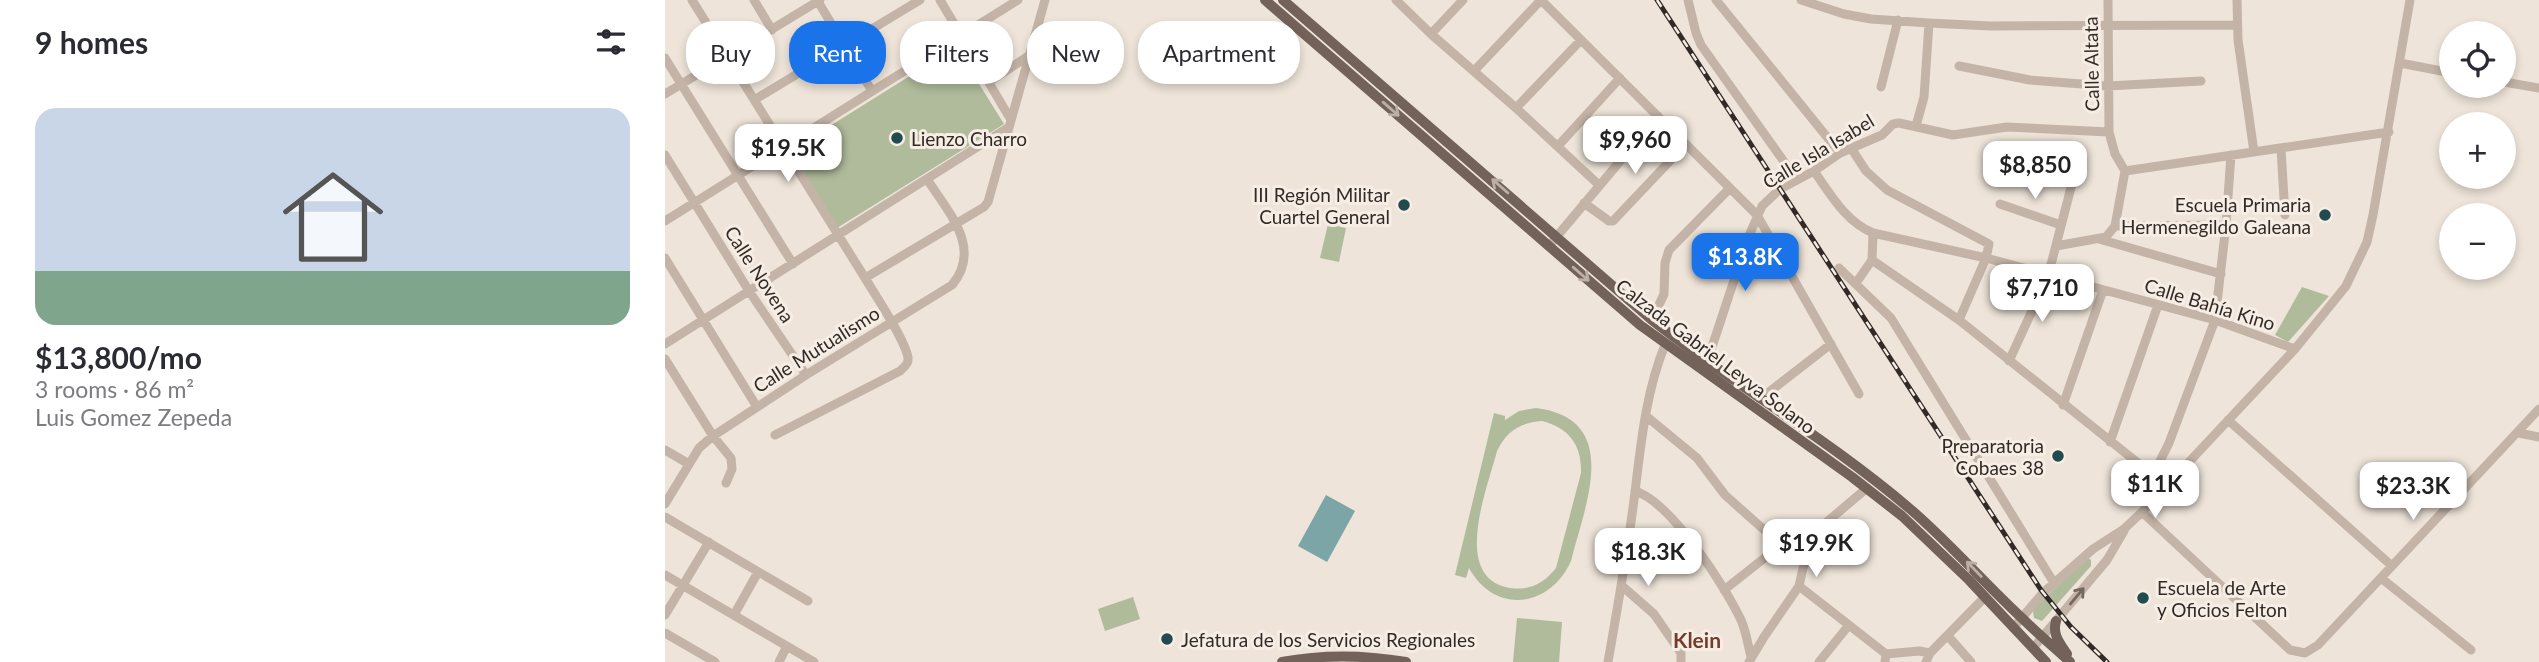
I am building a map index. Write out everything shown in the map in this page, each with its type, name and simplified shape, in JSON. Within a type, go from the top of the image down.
[{"type":"main road","name":"Calzada Gabriel Leyva Solano","points":[[1265,0],[1369,81],[1557,236],[1652,320],[1908,507],[2042,637]]},
{"type":"main road","name":"Calzada Gabriel Leyva Solano","points":[[1283,0],[1548,247],[1665,345],[1867,488],[1934,545],[2046,662]]},
{"type":"main road","points":[[2056,621],[2056,637],[2071,662]]},
{"type":"main road","points":[[2042,637],[2071,662]]},
{"type":"main road","points":[[1282,662],[1351,655],[1406,662]]},
{"type":"street","points":[[692,0],[705,21]]},
{"type":"street","points":[[754,0],[767,21]]},
{"type":"street","points":[[886,21],[920,0]]},
{"type":"street","points":[[940,0],[952,21]]},
{"type":"street","points":[[985,21],[1018,0]]},
{"type":"street","points":[[1039,21],[1045,0]]},
{"type":"street","points":[[1396,0],[1599,185]]},
{"type":"street","points":[[1431,34],[1463,0]]},
{"type":"street","points":[[1474,71],[1541,0],[1757,215],[1859,394]]},
{"type":"street","points":[[1688,0],[1701,45],[1797,180]]},
{"type":"street","points":[[1716,0],[1840,153]]},
{"type":"street","points":[[1801,0],[1844,14],[1929,23],[1990,26],[2237,24]]},
{"type":"street","name":"Calle Altata","points":[[2108,0],[2109,132],[2115,154],[2125,171]]},
{"type":"street","points":[[2237,0],[2237,24],[2254,152]]},
{"type":"street","points":[[2013,628],[2054,583],[2142,512],[2295,349],[2346,286],[2357,268],[2367,242],[2389,132],[2410,0]]},
{"type":"street","points":[[775,28],[818,1],[830,21]]},
{"type":"street","points":[[1881,87],[1898,20]]},
{"type":"street","points":[[1916,126],[1924,97],[1929,23]]},
{"type":"street","points":[[1516,108],[1581,40]]},
{"type":"street","points":[[665,58],[793,264]]},
{"type":"street","points":[[2400,64],[2439,71]]},
{"type":"street","points":[[865,278],[988,202],[1027,65]]},
{"type":"street","points":[[1959,66],[2030,80],[2108,86],[2201,81]]},
{"type":"street","points":[[665,221],[900,74]]},
{"type":"street","points":[[1558,146],[1620,78]]},
{"type":"street","points":[[754,100],[789,79]]},
{"type":"street","points":[[665,94],[686,81]]},
{"type":"street","points":[[744,84],[865,278],[891,322],[908,361],[899,371],[775,435]]},
{"type":"street","points":[[868,84],[872,91]]},
{"type":"street","points":[[990,84],[1010,123]]},
{"type":"street","points":[[2516,84],[2539,88]]},
{"type":"street","points":[[1548,247],[1658,116]]},
{"type":"street","points":[[665,344],[927,179],[1010,123]]},
{"type":"street","name":"Calle Isla Isabel","points":[[1757,215],[1770,198],[1840,153],[1882,135],[1893,124],[1916,126],[1953,135],[2007,127],[2109,132]]},
{"type":"street","points":[[2056,246],[2098,239],[2109,234],[2115,226],[2125,171],[2389,132]]},
{"type":"street","points":[[1584,203],[1609,221],[1613,220],[1686,144]]},
{"type":"street","points":[[1851,148],[1866,172],[1887,190],[1987,242],[1990,247],[1959,320]]},
{"type":"street","points":[[2281,149],[2285,215]]},
{"type":"street","name":"Calle Novena","points":[[665,155],[749,291],[806,375]]},
{"type":"street","points":[[2153,475],[2169,443],[2215,320],[2231,155]]},
{"type":"street","name":"Calle Bahía Kino","points":[[1814,172],[1851,219],[1859,227],[1873,233],[1986,258],[2215,320],[2295,349]]},
{"type":"street","points":[[2010,361],[2048,276],[2074,176]]},
{"type":"street","name":"Calle Mutualismo","points":[[665,505],[699,448],[713,436],[952,285],[959,278],[965,260],[965,243],[927,179]]},
{"type":"street","points":[[1652,320],[1664,294],[1665,263],[1669,250],[1730,188]]},
{"type":"street","points":[[2000,204],[2061,225]]},
{"type":"street","points":[[1707,362],[1757,215]]},
{"type":"street","points":[[2115,226],[2226,225]]},
{"type":"street","points":[[1856,283],[1872,260],[1873,233]]},
{"type":"street","points":[[2098,239],[2221,274]]},
{"type":"street","points":[[665,258],[757,407]]},
{"type":"street","points":[[1872,260],[1959,320],[2153,475],[2164,488]]},
{"type":"street","points":[[1839,268],[1891,318],[2054,583]]},
{"type":"street","points":[[2063,405],[2103,290]]},
{"type":"street","points":[[2110,442],[2158,305]]},
{"type":"street","points":[[1759,399],[1831,344]]},
{"type":"street","points":[[1608,662],[1622,586],[1646,416],[1655,370],[1665,345]]},
{"type":"street","points":[[665,359],[733,464],[726,482]]},
{"type":"street","points":[[2142,512],[2290,650],[2305,653],[2318,645],[2539,409]]},
{"type":"street","points":[[1646,416],[1697,458],[1725,495],[1781,545]]},
{"type":"street","points":[[2228,420],[2392,566]]},
{"type":"street","points":[[2519,433],[2539,437]]},
{"type":"street","points":[[665,450],[689,464]]},
{"type":"street","points":[[1724,590],[1781,545],[1815,532],[1867,488]]},
{"type":"street","points":[[1635,491],[1645,494],[1662,509],[1693,544],[1741,621],[1750,659]]},
{"type":"street","points":[[665,517],[808,601]]},
{"type":"street","points":[[2033,648],[2107,560],[2124,529]]},
{"type":"street","points":[[1750,659],[1799,586],[1808,546],[1815,532]]},
{"type":"street","points":[[665,615],[709,542]]},
{"type":"street","points":[[734,615],[758,572]]},
{"type":"street","points":[[665,575],[814,662]]},
{"type":"street","points":[[2381,578],[2470,650]]},
{"type":"street","points":[[1622,586],[1654,614],[1681,653],[1681,662]]},
{"type":"street","points":[[1799,586],[1886,658],[1919,651],[1928,657],[1985,597]]},
{"type":"street","points":[[1819,662],[1849,625]]},
{"type":"street","points":[[665,633],[715,662]]},
{"type":"street","points":[[1948,636],[1971,662]]},
{"type":"street","points":[[779,662],[787,646]]},
{"type":"green space","name":"Lienzo Charro","points":[[900,82],[979,84],[1004,124],[837,228],[790,151]]},
{"type":"green space","points":[[1328,224],[1346,228],[1339,262],[1320,258]]},
{"type":"green space","points":[[2302,287],[2329,296],[2288,342],[2275,335]]},
{"type":"green space","points":[[1536,408],[1563,415],[1580,429],[1589,446],[1591,468],[1584,515],[1571,561],[1562,577],[1550,589],[1522,600],[1507,599],[1493,593],[1480,583],[1469,568],[1466,578],[1455,575],[1494,413],[1505,416],[1505,420],[1519,411]],"holes":[[[1542,421],[1572,439],[1579,454],[1581,473],[1556,568],[1536,585],[1510,588],[1492,581],[1481,567],[1477,550],[1481,508],[1497,451],[1505,438],[1515,429],[1527,424]]]},
{"type":"green space","points":[[2088,558],[2091,560],[2091,566],[2042,621],[2034,618],[2036,606]]},
{"type":"green space","points":[[1133,597],[1140,619],[1105,631],[1098,609]]},
{"type":"green space","points":[[1517,618],[1562,622],[1559,662],[1513,662]]},
{"type":"water","points":[[1326,495],[1355,511],[1327,562],[1298,546]]},
{"type":"railway","points":[[1657,0],[2041,590],[2071,627],[2107,662]]},
{"type":"place","name":"Lienzo Charro","points":[[897,138]]},
{"type":"place","name":"III Región Militar Cuartel General","points":[[1404,205]]},
{"type":"place","name":"Escuela Primaria Hermenegildo Galeana","points":[[2325,215]]},
{"type":"place","name":"Preparatoria Cobaes 38","points":[[2058,456]]},
{"type":"place","name":"Escuela de Arte y Oficios Felton","points":[[2143,598]]},
{"type":"place","name":"Jefatura de los Servicios Regionales","points":[[1167,639]]},
{"type":"district","name":"Klein","points":[[1697,639]]}]
